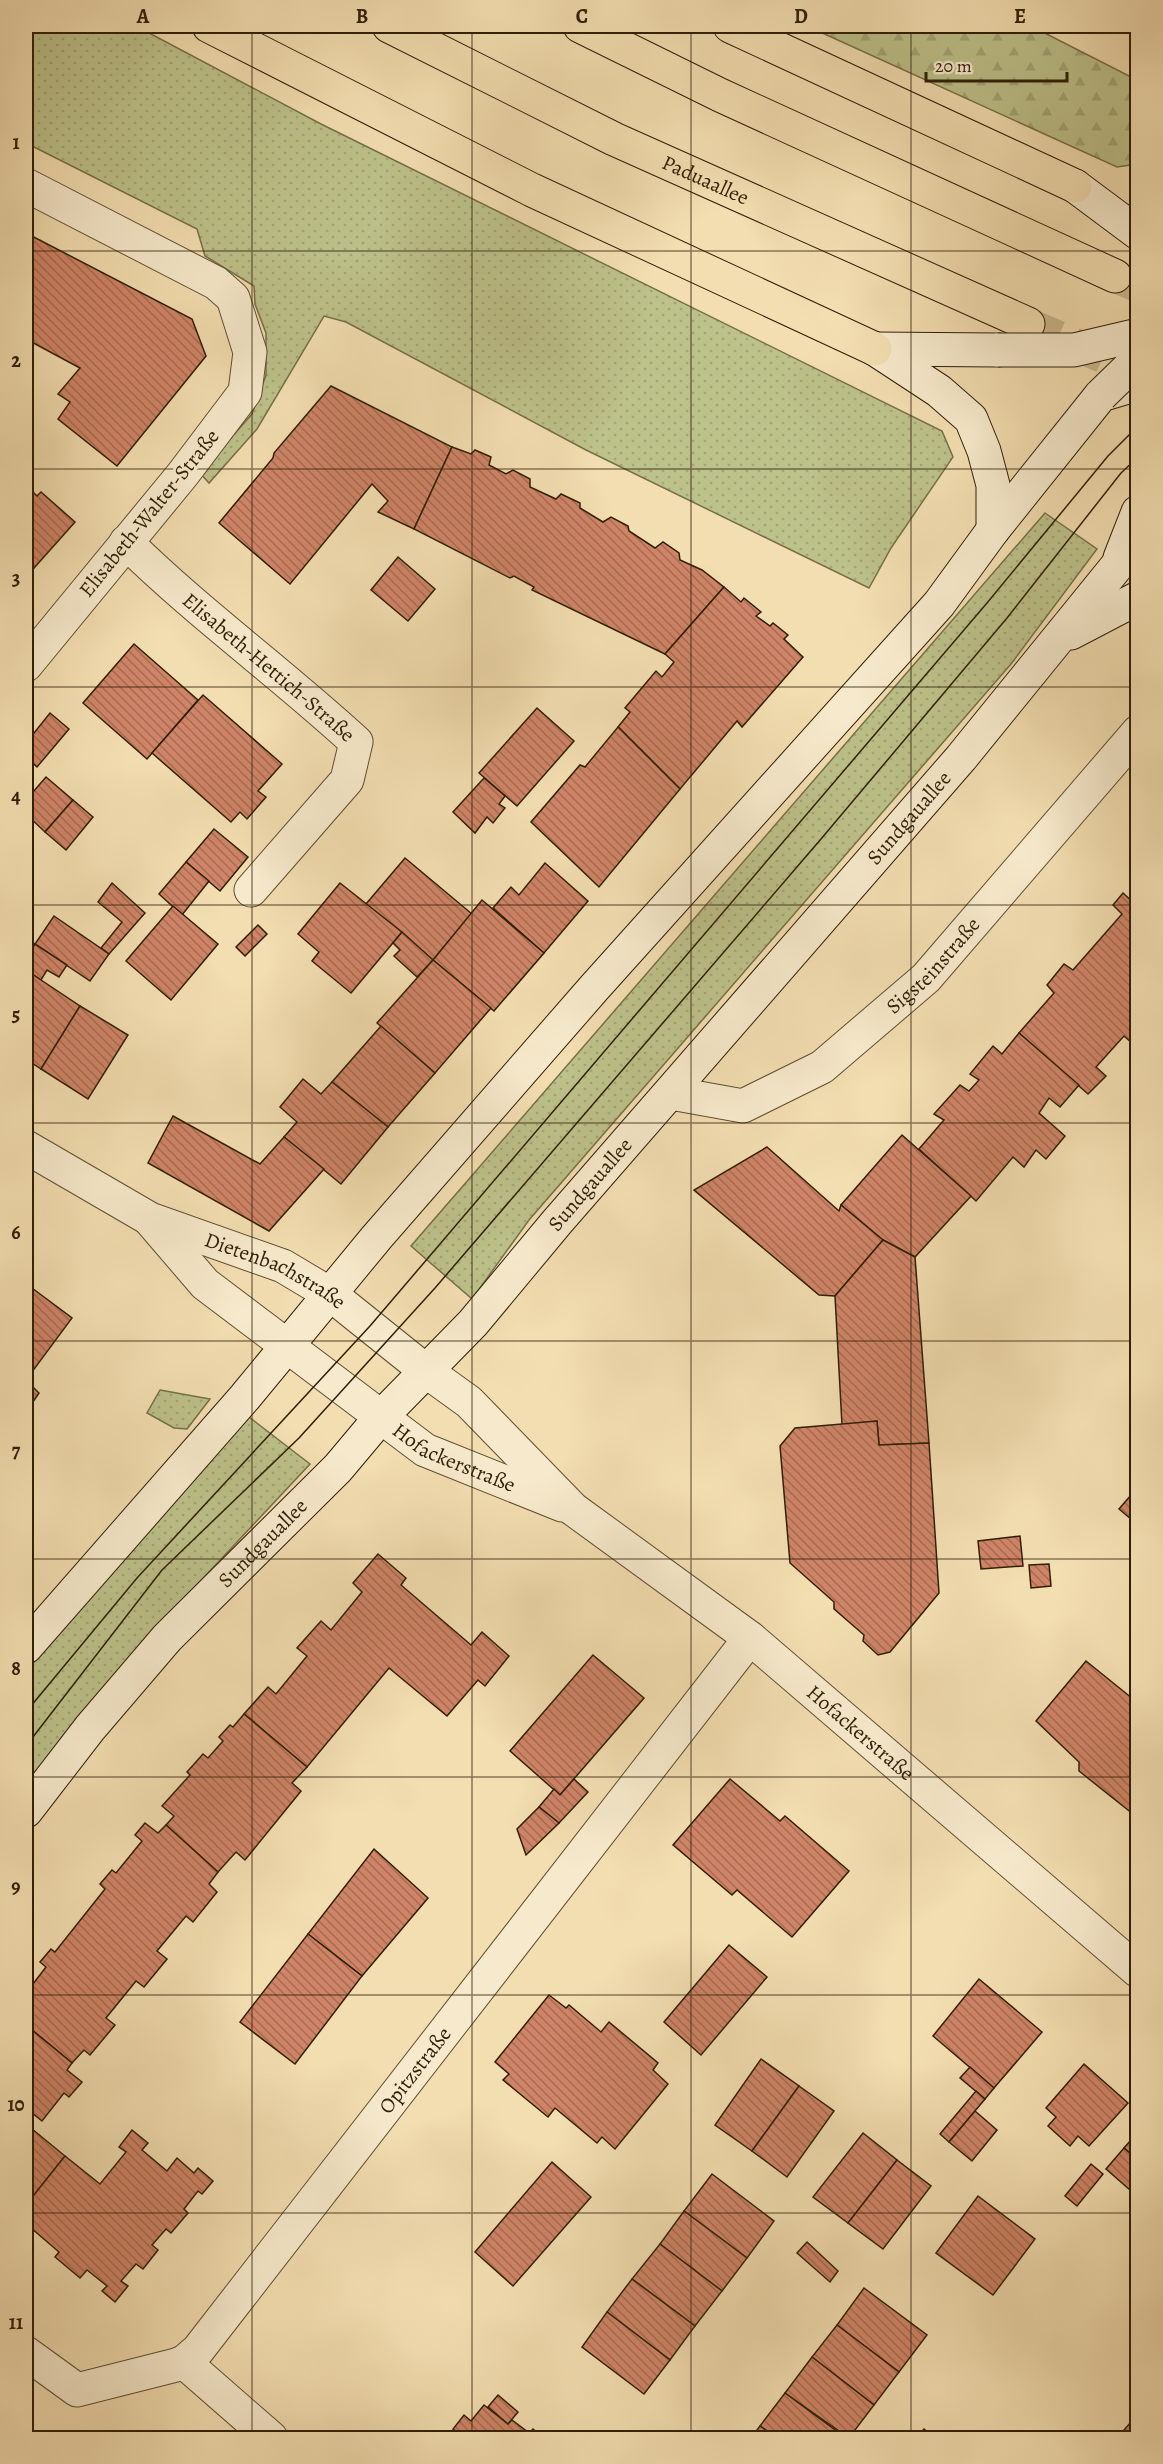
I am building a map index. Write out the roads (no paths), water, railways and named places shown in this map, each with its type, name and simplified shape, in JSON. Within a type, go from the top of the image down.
[{"type":"highway","points":[[209,26],[532,190],[875,349]]},
{"type":"highway","name":"Paduaallee","points":[[389,26],[614,139],[1028,324]]},
{"type":"highway","points":[[580,26],[720,95],[1115,276]]},
{"type":"highway","points":[[730,26],[1075,186]]},
{"type":"street","name":"Elisabeth-Walter-Straße","points":[[26,184],[216,282],[233,298],[250,352],[245,392],[183,474],[26,665]]},
{"type":"street","points":[[1075,186],[1134,230]]},
{"type":"street","points":[[875,349],[1074,350],[1137,335]]},
{"type":"street","points":[[875,349],[939,390],[971,419],[984,451],[993,485],[993,530]]},
{"type":"street","points":[[26,1647],[287,1346],[384,1228],[594,988],[939,604],[993,530],[1101,395],[1137,359]]},
{"type":"street","points":[[1101,395],[1137,384]]},
{"type":"street","points":[[1116,568],[1137,512]]},
{"type":"street","name":"Sundgauallee","points":[[26,1811],[90,1728],[167,1638],[338,1468],[380,1418],[473,1323],[961,758],[1137,540]]},
{"type":"street","name":"Elisabeth-Hettich-Straße","points":[[126,542],[167,582],[318,707],[356,742],[347,780],[251,890]]},
{"type":"street","points":[[1058,640],[1137,598]]},
{"type":"street","name":"Sigsteinstraße","points":[[672,1093],[743,1106],[822,1067],[926,978],[1137,732]]},
{"type":"street","name":"Dietenbachstraße","points":[[26,1147],[150,1220],[283,1266],[330,1294],[388,1342]]},
{"type":"street","name":"Dietenbachstraße","points":[[150,1220],[205,1284],[345,1389]]},
{"type":"street","name":"Hofackerstraße","points":[[388,1342],[470,1402],[573,1509],[750,1638],[1137,1971]]},
{"type":"street","name":"Hofackerstraße","points":[[345,1389],[380,1418],[425,1450],[573,1509]]},
{"type":"street","name":"Opitzstraße","points":[[184,2362],[198,2350],[750,1638]]},
{"type":"street","points":[[26,2353],[77,2390],[184,2362],[271,2439]]},
{"type":"tunnel","points":[[1115,276],[1138,286]]},
{"type":"tunnel","points":[[1028,324],[1138,372]]},
{"type":"tram line","points":[[26,1712],[137,1578],[370,1326],[987,603],[1108,456],[1138,426]]},
{"type":"tram line","points":[[26,1746],[162,1570],[299,1438],[435,1288],[821,839],[1007,618],[1121,473],[1138,457]]}]
